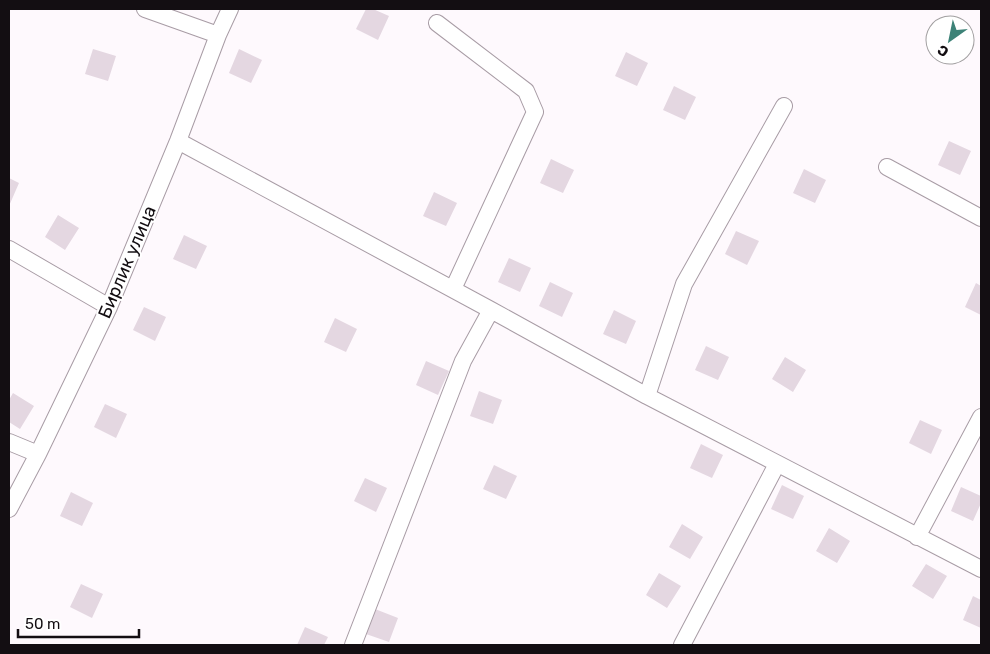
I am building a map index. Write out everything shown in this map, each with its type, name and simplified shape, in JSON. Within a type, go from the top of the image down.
[{"type":"street","points":[[145,9],[218,35]]},
{"type":"street","name":"Бирлик улица","points":[[9,509],[38,454],[109,307],[230,9]]},
{"type":"street","points":[[437,23],[526,91],[535,112],[452,289]]},
{"type":"street","points":[[647,396],[684,284],[784,106]]},
{"type":"street","points":[[178,141],[492,310],[647,396],[981,569]]},
{"type":"street","points":[[887,167],[981,218]]},
{"type":"street","points":[[9,249],[109,307]]},
{"type":"street","points":[[353,645],[464,361],[492,310]]},
{"type":"street","points":[[917,536],[981,417]]},
{"type":"street","points":[[9,442],[38,454]]},
{"type":"street","points":[[682,645],[777,464]]},
{"type":"building","points":[[366,9],[373,9],[389,16],[378,40],[356,29]]},
{"type":"building","points":[[93,49],[116,56],[108,81],[85,74]]},
{"type":"building","points":[[239,49],[262,60],[251,83],[229,73]]},
{"type":"building","points":[[626,52],[648,63],[637,86],[615,76]]},
{"type":"building","points":[[674,86],[696,97],[685,120],[663,110]]},
{"type":"building","points":[[949,141],[971,151],[960,175],[938,165]]},
{"type":"building","points":[[551,159],[574,170],[563,193],[540,183]]},
{"type":"building","points":[[804,169],[826,180],[815,203],[793,193]]},
{"type":"building","points":[[9,178],[19,183],[9,206]]},
{"type":"building","points":[[434,192],[457,203],[446,226],[423,216]]},
{"type":"building","points":[[58,215],[79,228],[65,250],[45,237]]},
{"type":"building","points":[[736,231],[759,241],[747,265],[725,254]]},
{"type":"building","points":[[184,235],[207,246],[196,269],[173,259]]},
{"type":"building","points":[[509,258],[531,268],[520,292],[498,282]]},
{"type":"building","points":[[550,282],[573,293],[562,317],[539,306]]},
{"type":"building","points":[[976,283],[981,286],[981,315],[965,307]]},
{"type":"building","points":[[144,307],[166,317],[155,341],[133,330]]},
{"type":"building","points":[[614,310],[636,321],[626,344],[603,334]]},
{"type":"building","points":[[335,318],[357,329],[346,352],[324,342]]},
{"type":"building","points":[[706,346],[729,357],[718,380],[695,370]]},
{"type":"building","points":[[785,357],[806,370],[793,392],[772,379]]},
{"type":"building","points":[[426,361],[449,371],[438,395],[416,385]]},
{"type":"building","points":[[479,391],[502,400],[493,424],[470,416]]},
{"type":"building","points":[[13,393],[34,406],[20,429],[9,422],[9,400]]},
{"type":"building","points":[[105,404],[127,414],[116,438],[94,427]]},
{"type":"building","points":[[920,420],[942,430],[931,454],[909,443]]},
{"type":"building","points":[[701,444],[723,455],[712,478],[690,468]]},
{"type":"building","points":[[494,465],[517,476],[506,499],[483,489]]},
{"type":"building","points":[[365,478],[387,488],[376,512],[354,501]]},
{"type":"building","points":[[782,485],[804,496],[793,519],[771,509]]},
{"type":"building","points":[[961,487],[981,496],[981,503],[973,521],[951,511]]},
{"type":"building","points":[[71,492],[93,503],[82,526],[60,516]]},
{"type":"building","points":[[682,524],[703,537],[690,559],[669,547]]},
{"type":"building","points":[[829,528],[850,541],[837,563],[816,551]]},
{"type":"building","points":[[926,564],[947,576],[933,599],[912,586]]},
{"type":"building","points":[[659,573],[681,586],[667,608],[646,595]]},
{"type":"building","points":[[81,584],[103,594],[92,618],[70,607]]},
{"type":"building","points":[[973,596],[981,600],[981,628],[963,620]]},
{"type":"building","points":[[375,609],[398,618],[389,642],[366,634]]},
{"type":"building","points":[[305,627],[328,637],[324,645],[297,645]]}]
